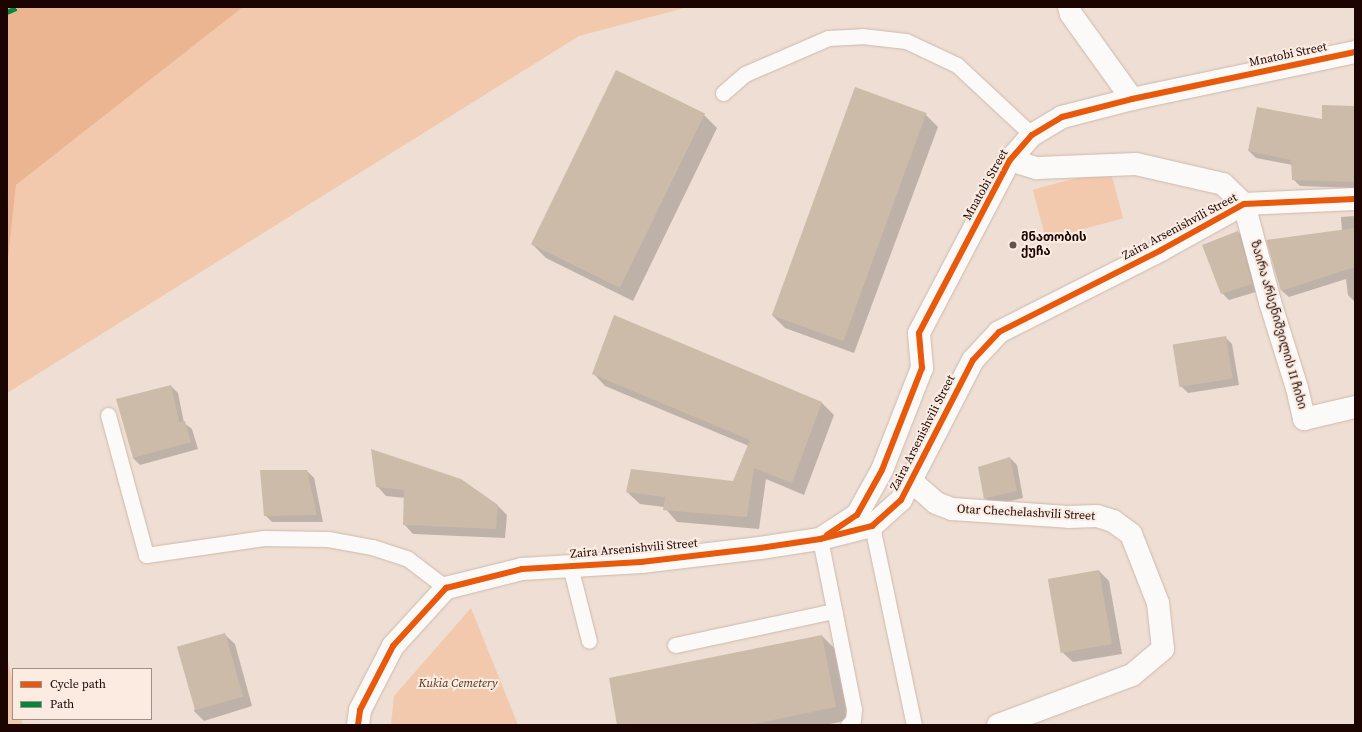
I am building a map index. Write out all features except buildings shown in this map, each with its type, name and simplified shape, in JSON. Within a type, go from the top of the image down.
[{"type":"street","points":[[1069,7],[1071,14],[1132,99]]},
{"type":"street","name":"Mnatobi Street","points":[[820,539],[857,515],[882,470],[922,368],[919,333],[1010,160],[1032,135],[1062,117],[1132,99],[1355,52]]},
{"type":"street","points":[[1010,160],[1037,168],[1136,164],[1223,184],[1244,204]]},
{"type":"street","name":"Zaira Arsenishvili Street","points":[[446,588],[522,569],[641,562],[820,539],[872,526],[901,500],[973,360],[999,332],[1161,250],[1244,204],[1355,199]]},
{"type":"street","name":"ზაირა არსენიშვილის II ჩიხი","points":[[1244,204],[1270,302],[1297,388],[1304,419],[1355,407]]},
{"type":"street","name":"Otar Chechelashvili Street","points":[[911,481],[936,503],[952,509],[1068,517],[1097,516],[1113,521],[1131,534],[1158,603],[1163,649],[1132,675],[998,725]]},
{"type":"street","points":[[358,725],[360,710],[393,646],[446,588]]},
{"type":"lane","points":[[723,93],[745,74],[828,38],[862,36],[906,41],[957,65],[1032,135]]},
{"type":"lane","points":[[108,415],[146,555],[264,538],[328,539],[372,547],[408,560],[446,588]]},
{"type":"lane","points":[[872,526],[914,725]]},
{"type":"lane","points":[[820,539],[854,709],[853,720],[848,725]]},
{"type":"lane","points":[[570,566],[589,642]]},
{"type":"lane","points":[[675,645],[834,611]]},
{"type":"green space","points":[[243,7],[688,7],[579,36],[7,393],[7,270],[16,185]]},
{"type":"green space","points":[[1110,169],[1123,218],[1046,239],[1033,190]]},
{"type":"green space","name":"Kukia Cemetery","points":[[471,608],[518,725],[391,725],[394,696]]},
{"type":"green space","points":[[7,657],[12,679],[12,720],[21,720],[23,725],[7,725]]},
{"type":"shaded area","points":[[7,7],[243,7],[16,185],[7,270]]},
{"type":"marked path","points":[[7,12],[18,7]]},
{"type":"cycle path","points":[[827,535],[857,515],[882,470],[922,368],[919,333],[1010,160],[1032,135],[1062,117],[1132,99],[1355,52]]},
{"type":"cycle path","points":[[358,725],[360,710],[393,646],[446,588],[522,569],[641,562],[760,548],[820,539],[872,526],[901,500],[973,360],[999,332],[1161,250],[1244,204],[1355,199]]},
{"type":"place","name":"მნათობის ქუჩა","points":[[1013,245]]}]
